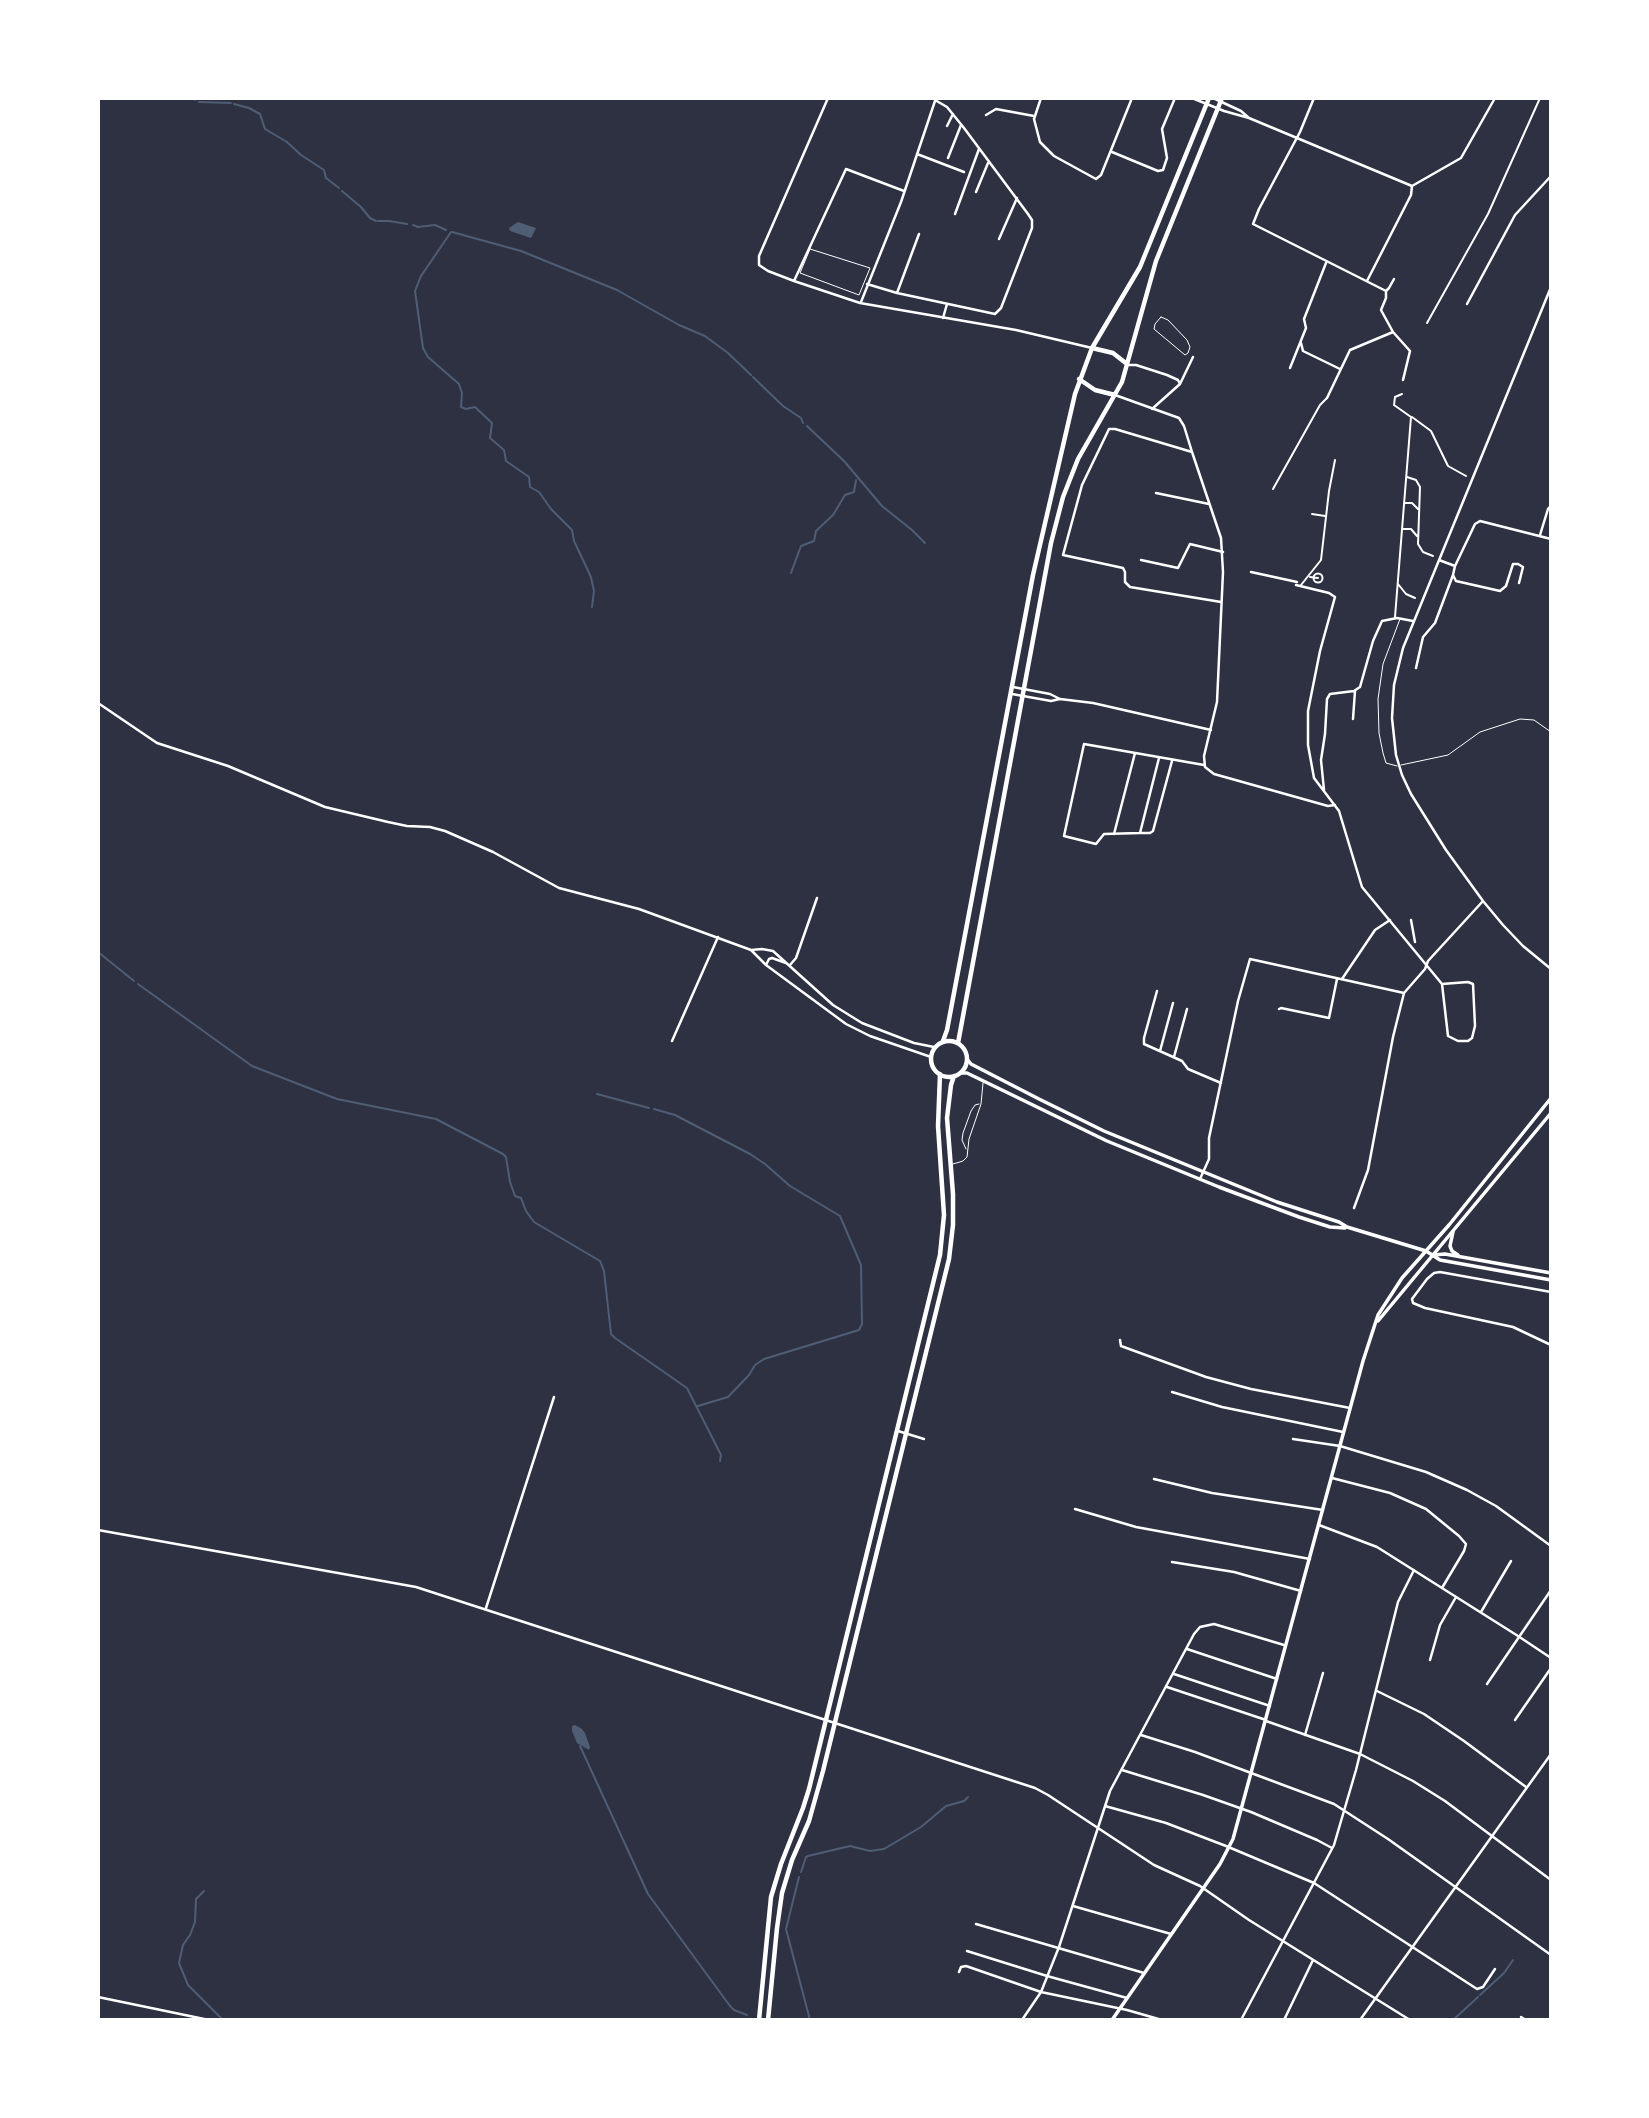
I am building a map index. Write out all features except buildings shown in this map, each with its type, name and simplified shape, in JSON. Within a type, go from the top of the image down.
[{"type":"main road","points":[[943,1041],[1033,575],[1079,379],[1092,348],[1139,267],[1211,98]]},
{"type":"main road","points":[[958,1043],[1051,543],[1063,497],[1078,459],[1115,395],[1127,365],[1156,261],[1221,99]]},
{"type":"main road","points":[[1092,348],[1113,353],[1127,365]]},
{"type":"main road","points":[[1079,379],[1096,390],[1115,395]]},
{"type":"main road","points":[[759,2020],[771,1897],[784,1854],[803,1808],[931,1296],[944,1215],[938,1126],[940,1074],[932,1065],[931,1057],[934,1047],[943,1041],[950,1041],[958,1043],[965,1050],[967,1059],[965,1067],[951,1085],[947,1118],[953,1194],[951,1249],[813,1808],[782,1893],[768,2020]]},
{"type":"main road","points":[[940,1074],[957,1074]]},
{"type":"street","points":[[828,98],[759,256],[758,262],[762,267],[794,281],[860,303],[1016,330],[1092,348]]},
{"type":"street","points":[[1041,98],[1034,116],[1038,139],[1043,147],[1058,159],[1094,178],[1100,178],[1132,98]]},
{"type":"street","points":[[1112,152],[1158,171],[1163,170],[1167,158],[1162,129],[1175,98]]},
{"type":"street","points":[[1192,98],[1217,109],[1249,118],[1412,186]]},
{"type":"street","points":[[1211,98],[1221,99],[1249,118]]},
{"type":"street","points":[[1314,98],[1297,139],[1253,224],[1386,291]]},
{"type":"street","points":[[1367,281],[1412,186],[1461,158],[1495,98]]},
{"type":"street","points":[[1427,323],[1494,203],[1540,98]]},
{"type":"street","points":[[860,303],[867,284],[904,191],[935,99],[953,114],[1030,216],[1033,225],[999,312],[990,314],[867,284]]},
{"type":"street","points":[[986,115],[996,109],[1034,116]]},
{"type":"street","points":[[947,126],[953,114]]},
{"type":"street","points":[[948,158],[961,125]]},
{"type":"street","points":[[955,214],[979,149]]},
{"type":"street","points":[[917,155],[964,172]]},
{"type":"street","points":[[976,192],[989,162]]},
{"type":"street","points":[[794,281],[846,169],[904,191]]},
{"type":"street","points":[[1467,304],[1515,215],[1551,176]]},
{"type":"street","points":[[999,239],[1017,198]]},
{"type":"street","points":[[897,293],[919,234]]},
{"type":"street","points":[[1290,368],[1306,328],[1304,319],[1327,262]]},
{"type":"street","points":[[1394,279],[1386,291],[1381,310],[1393,332],[1410,351],[1403,380]]},
{"type":"street","points":[[1551,286],[1401,654],[1393,694],[1392,727],[1399,765],[1411,794],[1446,850],[1483,901],[1523,946],[1551,969]]},
{"type":"street","points":[[943,318],[947,304]]},
{"type":"street","points":[[1273,489],[1320,405],[1327,398],[1352,348],[1393,332]]},
{"type":"street","points":[[1301,342],[1303,351],[1340,369]]},
{"type":"street","points":[[1130,355],[1136,365]]},
{"type":"street","points":[[1152,409],[1180,384],[1193,357]]},
{"type":"street","points":[[1127,365],[1136,365],[1167,375],[1178,380],[1180,384]]},
{"type":"street","points":[[1402,394],[1396,396],[1394,405],[1431,430],[1448,466],[1466,476]]},
{"type":"street","points":[[1115,395],[1171,414],[1181,421],[1221,538],[1223,552],[1217,702],[1204,765],[1214,774],[1323,805],[1335,806]]},
{"type":"street","points":[[1395,618],[1411,417]]},
{"type":"street","points":[[1192,452],[1109,429],[1082,485],[1063,555],[1123,568],[1125,582],[1130,587],[1221,603]]},
{"type":"street","points":[[1298,585],[1321,561],[1335,460]]},
{"type":"street","points":[[1326,470],[1333,472]]},
{"type":"street","points":[[1406,477],[1414,478],[1418,483],[1418,544],[1421,550],[1433,556]]},
{"type":"street","points":[[1156,493],[1209,504]]},
{"type":"street","points":[[1404,503],[1412,503],[1419,496]]},
{"type":"street","points":[[1412,503],[1419,510]]},
{"type":"street","points":[[1539,536],[1551,506]]},
{"type":"street","points":[[1312,514],[1326,517]]},
{"type":"street","points":[[1416,668],[1423,637],[1435,624],[1455,566],[1478,521],[1551,539]]},
{"type":"street","points":[[1402,529],[1411,529],[1419,522]]},
{"type":"street","points":[[1411,529],[1418,536]]},
{"type":"street","points":[[1141,560],[1178,568],[1191,544],[1223,552]]},
{"type":"street","points":[[1439,560],[1455,566]]},
{"type":"street","points":[[1452,576],[1458,582],[1500,591],[1506,586],[1513,564],[1517,564],[1523,567],[1519,583]]},
{"type":"street","points":[[1251,572],[1329,593],[1335,597],[1320,651],[1308,711],[1308,745],[1313,776],[1340,814],[1362,887],[1442,984],[1448,1036],[1458,1041],[1468,1041],[1475,1030],[1474,986],[1468,982],[1442,984]]},
{"type":"street","points":[[1308,577],[1319,580],[1321,575],[1317,573],[1314,577]]},
{"type":"street","points":[[1397,583],[1406,594],[1415,598]]},
{"type":"street","points":[[1353,719],[1355,691],[1361,684],[1380,623],[1385,619],[1395,618],[1413,621]]},
{"type":"street","points":[[1013,687],[1051,701],[1060,699],[1093,703],[1211,730]]},
{"type":"street","points":[[1324,791],[1321,760],[1326,702],[1330,694],[1355,691]]},
{"type":"street","points":[[1012,694],[1023,692]]},
{"type":"street","points":[[98,703],[156,743],[228,766],[325,807],[397,824],[445,831],[493,852],[559,887],[639,909],[751,950],[769,950],[790,965],[825,999],[855,1020],[890,1035],[934,1047]]},
{"type":"street","points":[[1172,761],[1153,831],[1104,834],[1099,842],[1093,844],[1066,838],[1064,833],[1083,745],[1088,743],[1204,765]]},
{"type":"street","points":[[1114,834],[1135,753]]},
{"type":"street","points":[[1140,833],[1159,758]]},
{"type":"street","points":[[790,965],[796,958],[817,898]]},
{"type":"street","points":[[1354,1208],[1368,1170],[1404,993],[1483,901]]},
{"type":"street","points":[[1342,979],[1376,930],[1390,920]]},
{"type":"street","points":[[1411,920],[1415,942]]},
{"type":"street","points":[[672,1041],[718,937]]},
{"type":"street","points":[[751,950],[766,965],[855,1030],[931,1057]]},
{"type":"street","points":[[766,965],[772,958],[790,965]]},
{"type":"street","points":[[1200,1179],[1209,1159],[1209,1138],[1238,1001],[1250,959],[1404,993]]},
{"type":"street","points":[[1279,1009],[1329,1018],[1337,978]]},
{"type":"street","points":[[1157,991],[1144,1042],[1146,1045],[1185,1062],[1188,1069],[1221,1083]]},
{"type":"street","points":[[1160,1051],[1173,1003]]},
{"type":"street","points":[[1174,1057],[1187,1009]]},
{"type":"street","points":[[967,1059],[971,1064],[1098,1128],[1277,1202],[1426,1251],[1440,1261],[1551,1280]]},
{"type":"street","points":[[957,1074],[965,1072],[1107,1141],[1200,1179],[1299,1217],[1330,1227],[1348,1227]]},
{"type":"street","points":[[1112,2020],[1229,1847],[1252,1773],[1363,1361],[1383,1306],[1402,1278],[1551,1097]]},
{"type":"street","points":[[1376,1323],[1551,1113]]},
{"type":"street","points":[[1453,1232],[1450,1246],[1459,1257]]},
{"type":"street","points":[[1433,1255],[1551,1273]]},
{"type":"street","points":[[1551,1292],[1440,1272],[1427,1279],[1412,1299],[1413,1303],[1425,1308],[1513,1327],[1551,1345]]},
{"type":"street","points":[[1120,1340],[1121,1346],[1206,1377],[1350,1408]]},
{"type":"street","points":[[1172,1392],[1222,1407],[1344,1432]]},
{"type":"street","points":[[486,1608],[554,1397]]},
{"type":"street","points":[[898,1431],[923,1439]]},
{"type":"street","points":[[1293,1440],[1340,1446],[1426,1472],[1496,1506],[1551,1546]]},
{"type":"street","points":[[1332,1478],[1374,1488],[1426,1509],[1459,1536],[1466,1544],[1464,1551],[1442,1588]]},
{"type":"street","points":[[1154,1479],[1212,1493],[1323,1510]]},
{"type":"street","points":[[1075,1509],[1136,1527],[1310,1559]]},
{"type":"street","points":[[1319,1525],[1377,1547],[1551,1658]]},
{"type":"street","points":[[98,1530],[416,1587],[1035,1788],[1154,1864],[1203,1888],[1313,1961],[1410,2020]]},
{"type":"street","points":[[1481,1612],[1511,1560]]},
{"type":"street","points":[[1172,1562],[1234,1572],[1301,1591]]},
{"type":"street","points":[[1241,2020],[1332,1848],[1360,1754],[1398,1602],[1414,1570]]},
{"type":"street","points":[[1487,1684],[1551,1590]]},
{"type":"street","points":[[1430,1660],[1440,1625],[1456,1597]]},
{"type":"street","points":[[1022,2020],[1041,1992],[1059,1947],[1110,1791],[1194,1634],[1200,1627],[1214,1624],[1286,1646]]},
{"type":"street","points":[[1187,1649],[1277,1679]]},
{"type":"street","points":[[1515,1720],[1551,1668]]},
{"type":"street","points":[[1305,1735],[1323,1673]]},
{"type":"street","points":[[1174,1674],[1270,1706]]},
{"type":"street","points":[[1167,1687],[1360,1754],[1446,1801],[1551,1880]]},
{"type":"street","points":[[1376,1690],[1424,1714],[1526,1787]]},
{"type":"street","points":[[1141,1735],[1195,1752],[1334,1804],[1388,1839],[1551,1955]]},
{"type":"street","points":[[1360,2020],[1551,1754]]},
{"type":"street","points":[[1122,1770],[1203,1795],[1290,1828],[1332,1848]]},
{"type":"street","points":[[1105,1806],[1166,1823],[1314,1883],[1477,1989],[1483,1987],[1495,1969]]},
{"type":"street","points":[[1073,1906],[1171,1934]]},
{"type":"street","points":[[976,1924],[1144,1973]]},
{"type":"street","points":[[967,1951],[1127,1997]]},
{"type":"street","points":[[1284,2020],[1313,1961]]},
{"type":"street","points":[[959,1972],[961,1967],[966,1966],[1041,1992],[1120,2008],[1162,2020]]},
{"type":"street","points":[[98,1997],[209,2020]]},
{"type":"street","points":[[1521,2017],[1526,2020]]},
{"type":"lane","points":[[810,249],[870,268],[859,295],[800,273],[810,249]]},
{"type":"lane","points":[[1161,317],[1168,320],[1187,340],[1191,347],[1185,355],[1153,329],[1161,317]]},
{"type":"lane","points":[[1401,618],[1396,625],[1383,664],[1380,685],[1378,717],[1385,763],[1391,766],[1399,765],[1448,755],[1480,732],[1526,718],[1538,722],[1551,732]]},
{"type":"lane","points":[[950,1164],[964,1161],[967,1157],[968,1139],[981,1104],[982,1080]]},
{"type":"lane","points":[[967,1151],[962,1140],[963,1133],[973,1108],[981,1104]]},
{"type":"water","points":[[518,222],[536,228],[531,238],[510,231],[509,228]]},
{"type":"water","points":[[575,1725],[585,1733],[589,1750],[577,1743],[572,1731],[572,1726]]},
{"type":"waterway","points":[[199,102],[231,103]]},
{"type":"waterway","points":[[234,104],[260,114],[265,129],[324,170],[326,178],[339,188]]},
{"type":"waterway","points":[[342,191],[376,221]]},
{"type":"waterway","points":[[378,221],[407,224]]},
{"type":"waterway","points":[[413,225],[435,225],[446,230]]},
{"type":"waterway","points":[[451,232],[421,276],[415,291],[423,348],[428,357],[459,384],[462,393],[461,407],[475,407],[492,423],[490,438],[504,450],[506,461],[529,477],[530,487],[539,492],[572,530],[574,541],[591,577],[594,591],[592,607]]},
{"type":"waterway","points":[[452,232],[521,251],[617,290],[679,325],[705,336],[751,375]]},
{"type":"waterway","points":[[753,377],[783,406],[801,418],[803,423]]},
{"type":"waterway","points":[[807,426],[844,461],[882,506],[925,543]]},
{"type":"waterway","points":[[791,573],[801,546],[814,541],[816,531],[833,515],[845,495],[854,492],[856,480]]},
{"type":"waterway","points":[[98,952],[134,981]]},
{"type":"waterway","points":[[138,984],[252,1066],[337,1099],[436,1119],[503,1154],[515,1196],[521,1198],[534,1222],[600,1261],[604,1271],[611,1334],[687,1388],[721,1455],[720,1461]]},
{"type":"waterway","points":[[597,1094],[649,1108]]},
{"type":"waterway","points":[[654,1109],[675,1115],[750,1154],[790,1186],[840,1216],[861,1265],[862,1324],[859,1330],[764,1359],[755,1365],[728,1397],[698,1406]]},
{"type":"waterway","points":[[580,1746],[648,1894],[730,2006],[747,2015]]},
{"type":"waterway","points":[[801,1872],[808,1856],[850,1846],[870,1851],[884,1849],[921,1827],[946,1806],[964,1801],[968,1797]]},
{"type":"waterway","points":[[799,1877],[786,1929],[810,2020]]},
{"type":"waterway","points":[[204,1891],[196,1899],[195,1922],[183,1945],[179,1963],[188,1985],[223,2020]]},
{"type":"waterway","points":[[1480,1995],[1504,1973],[1513,1960]]},
{"type":"waterway","points":[[1453,2020],[1478,1997]]}]
